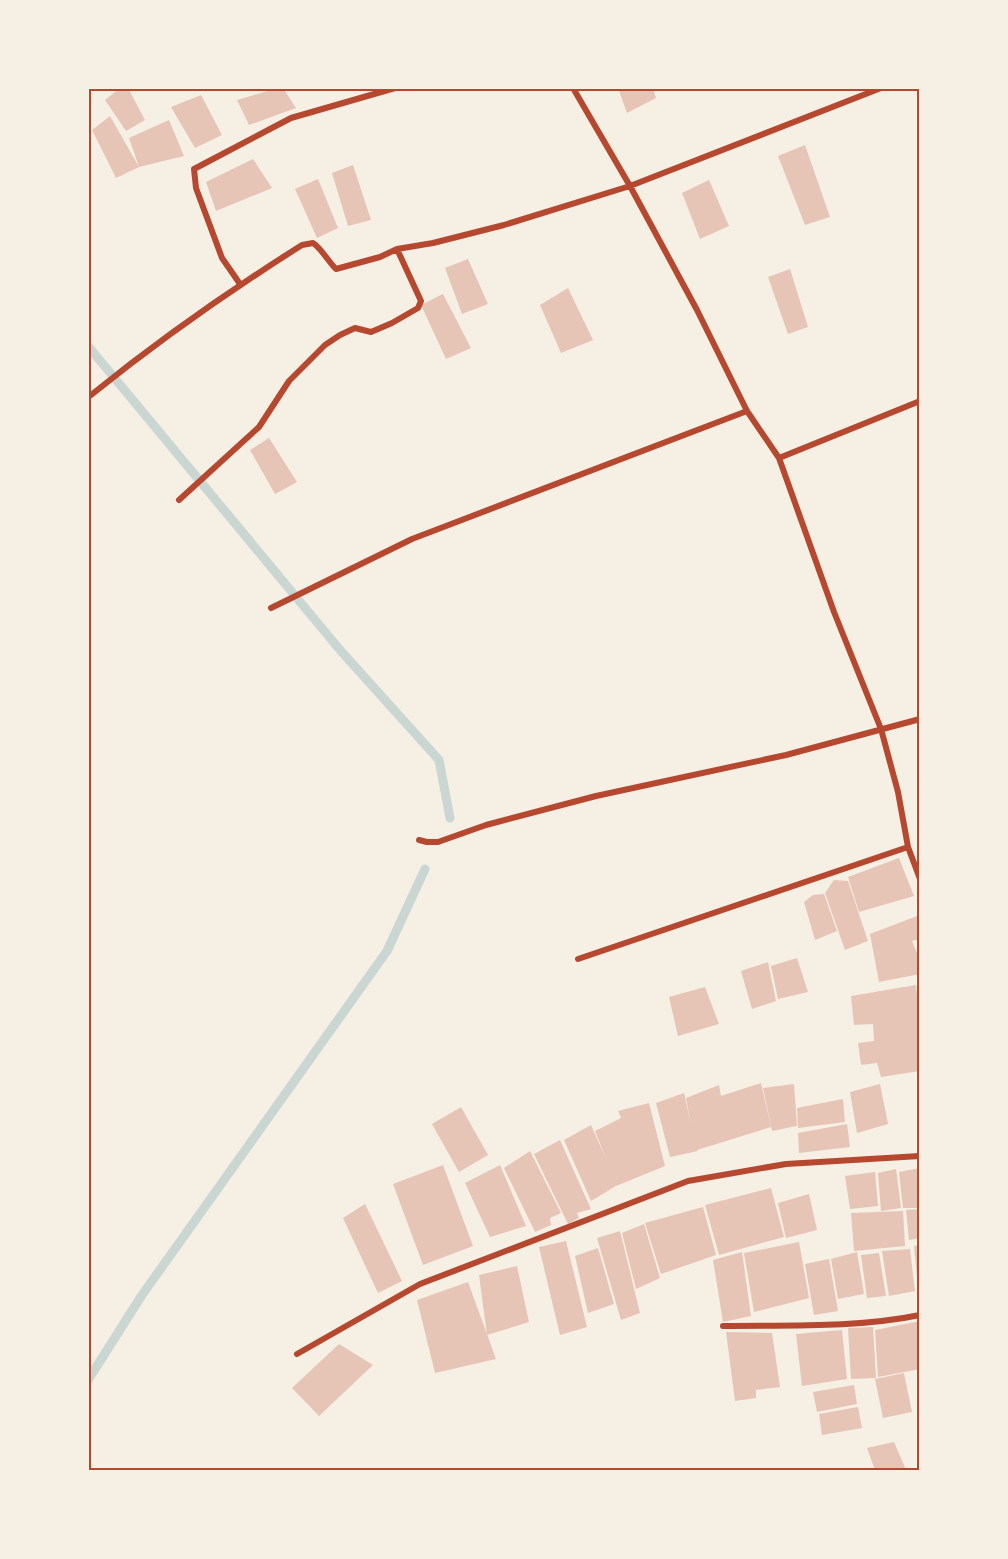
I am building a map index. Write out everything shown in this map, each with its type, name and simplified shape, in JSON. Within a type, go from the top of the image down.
[{"type":"street","points":[[240,284],[222,258],[196,188],[194,169],[291,118],[395,88]]},
{"type":"street","points":[[573,88],[630,186],[697,310],[747,411],[779,458],[834,612],[882,729],[898,792],[908,847],[919,879]]},
{"type":"street","points":[[90,395],[240,284],[302,245],[313,243],[320,247],[323,256],[336,269],[380,257],[397,249],[433,243],[504,225],[630,186],[881,88]]},
{"type":"street","points":[[179,500],[258,427],[289,381],[326,345],[340,334],[355,328],[371,332],[418,308],[420,301],[397,249]]},
{"type":"street","points":[[779,458],[920,401]]},
{"type":"street","points":[[271,608],[412,539],[747,411]]},
{"type":"street","points":[[419,840],[438,842],[486,825],[596,796],[786,756],[920,719]]},
{"type":"street","points":[[578,960],[908,847]]},
{"type":"street","points":[[297,1354],[420,1284],[688,1181],[786,1164],[920,1156]]},
{"type":"street","points":[[723,1326],[896,1320],[920,1315]]},
{"type":"building","points":[[120,88],[128,88],[145,120],[126,131],[105,100]]},
{"type":"building","points":[[283,88],[296,108],[249,125],[237,100]]},
{"type":"building","points":[[618,88],[653,88],[656,98],[627,113]]},
{"type":"building","points":[[201,95],[222,135],[195,148],[171,107]]},
{"type":"building","points":[[110,116],[139,167],[116,178],[92,130]]},
{"type":"building","points":[[169,120],[184,156],[139,167],[129,138]]},
{"type":"building","points":[[805,145],[830,217],[805,225],[778,156]]},
{"type":"building","points":[[253,159],[272,188],[216,211],[206,182]]},
{"type":"building","points":[[353,165],[371,220],[348,226],[332,173]]},
{"type":"building","points":[[318,179],[338,228],[317,238],[295,189]]},
{"type":"building","points":[[709,180],[729,226],[700,239],[682,193]]},
{"type":"building","points":[[468,259],[488,304],[462,314],[445,268]]},
{"type":"building","points":[[790,269],[808,327],[788,334],[768,277]]},
{"type":"building","points":[[568,288],[593,340],[561,353],[540,305]]},
{"type":"building","points":[[443,294],[471,348],[446,359],[421,305]]},
{"type":"building","points":[[269,438],[297,482],[275,494],[250,450]]},
{"type":"building","points":[[899,858],[914,896],[859,912],[848,877]]},
{"type":"building","points":[[834,880],[848,881],[868,941],[845,950],[825,893]]},
{"type":"building","points":[[824,894],[837,931],[815,940],[804,902],[813,895]]},
{"type":"building","points":[[917,916],[920,939],[912,941],[920,960],[920,974],[879,982],[870,934]]},
{"type":"building","points":[[797,958],[808,992],[778,999],[771,966]]},
{"type":"building","points":[[768,962],[776,1001],[752,1009],[741,971]]},
{"type":"building","points":[[916,985],[920,1023],[920,1071],[881,1077],[877,1063],[861,1065],[858,1043],[874,1041],[873,1024],[854,1025],[851,996]]},
{"type":"building","points":[[705,987],[719,1024],[678,1036],[669,997]]},
{"type":"building","points":[[761,1083],[771,1127],[698,1151],[670,1157],[656,1103],[684,1093],[691,1124],[686,1098],[719,1085],[721,1096]]},
{"type":"building","points":[[794,1084],[797,1126],[772,1131],[763,1088]]},
{"type":"building","points":[[880,1084],[888,1124],[857,1133],[850,1092]]},
{"type":"building","points":[[843,1099],[845,1122],[798,1128],[797,1108]]},
{"type":"building","points":[[649,1103],[665,1166],[616,1186],[591,1201],[564,1140],[591,1125],[606,1159],[595,1131],[621,1118],[618,1111]]},
{"type":"building","points":[[461,1107],[488,1155],[459,1172],[432,1124]]},
{"type":"building","points":[[847,1124],[850,1147],[799,1153],[798,1133]]},
{"type":"building","points":[[560,1140],[591,1209],[577,1213],[579,1218],[568,1224],[534,1154]]},
{"type":"building","points":[[530,1151],[561,1213],[550,1218],[551,1225],[535,1232],[504,1168]]},
{"type":"building","points":[[443,1165],[473,1246],[423,1265],[393,1184]]},
{"type":"building","points":[[500,1165],[526,1226],[490,1237],[465,1183]]},
{"type":"building","points":[[920,1168],[920,1208],[903,1208],[899,1172]]},
{"type":"building","points":[[896,1169],[901,1208],[881,1211],[878,1173]]},
{"type":"building","points":[[875,1172],[878,1206],[850,1209],[845,1176]]},
{"type":"building","points":[[771,1188],[784,1237],[719,1255],[705,1205]]},
{"type":"building","points":[[809,1194],[817,1230],[786,1238],[778,1203]]},
{"type":"building","points":[[365,1204],[402,1281],[378,1293],[343,1218]]},
{"type":"building","points":[[703,1207],[716,1255],[661,1274],[645,1223]]},
{"type":"building","points":[[920,1209],[920,1238],[909,1240],[906,1210]]},
{"type":"building","points":[[903,1211],[905,1246],[854,1251],[851,1213]]},
{"type":"building","points":[[644,1224],[660,1278],[636,1289],[622,1233]]},
{"type":"building","points":[[620,1231],[640,1313],[621,1320],[597,1238]]},
{"type":"building","points":[[566,1241],[587,1327],[560,1335],[539,1247]]},
{"type":"building","points":[[799,1242],[809,1298],[754,1312],[744,1253]]},
{"type":"building","points":[[920,1245],[920,1287],[918,1287],[914,1246]]},
{"type":"building","points":[[598,1248],[614,1304],[588,1313],[575,1256]]},
{"type":"building","points":[[910,1249],[915,1291],[889,1296],[882,1251]]},
{"type":"building","points":[[742,1252],[751,1316],[723,1322],[713,1260]]},
{"type":"building","points":[[857,1252],[864,1294],[838,1299],[831,1259]]},
{"type":"building","points":[[879,1253],[886,1296],[867,1298],[861,1255]]},
{"type":"building","points":[[829,1259],[838,1311],[814,1315],[805,1264]]},
{"type":"building","points":[[517,1266],[529,1322],[487,1335],[479,1275]]},
{"type":"building","points":[[468,1282],[496,1359],[435,1373],[417,1300]]},
{"type":"building","points":[[920,1321],[920,1369],[878,1377],[875,1330]]},
{"type":"building","points":[[873,1327],[876,1378],[851,1379],[848,1328]]},
{"type":"building","points":[[842,1330],[847,1379],[802,1386],[796,1334]]},
{"type":"building","points":[[726,1332],[772,1333],[780,1387],[756,1390],[756,1398],[735,1401]]},
{"type":"building","points":[[339,1344],[373,1365],[319,1416],[292,1388]]},
{"type":"building","points":[[904,1373],[912,1412],[883,1418],[875,1379]]},
{"type":"building","points":[[854,1385],[857,1404],[817,1412],[813,1392]]},
{"type":"building","points":[[858,1407],[862,1428],[822,1435],[819,1414]]},
{"type":"building","points":[[894,1442],[906,1470],[875,1470],[867,1448]]},
{"type":"waterway","points":[[88,346],[340,650],[439,760],[450,818]]},
{"type":"waterway","points":[[88,1380],[142,1295],[387,951],[425,869]]}]
